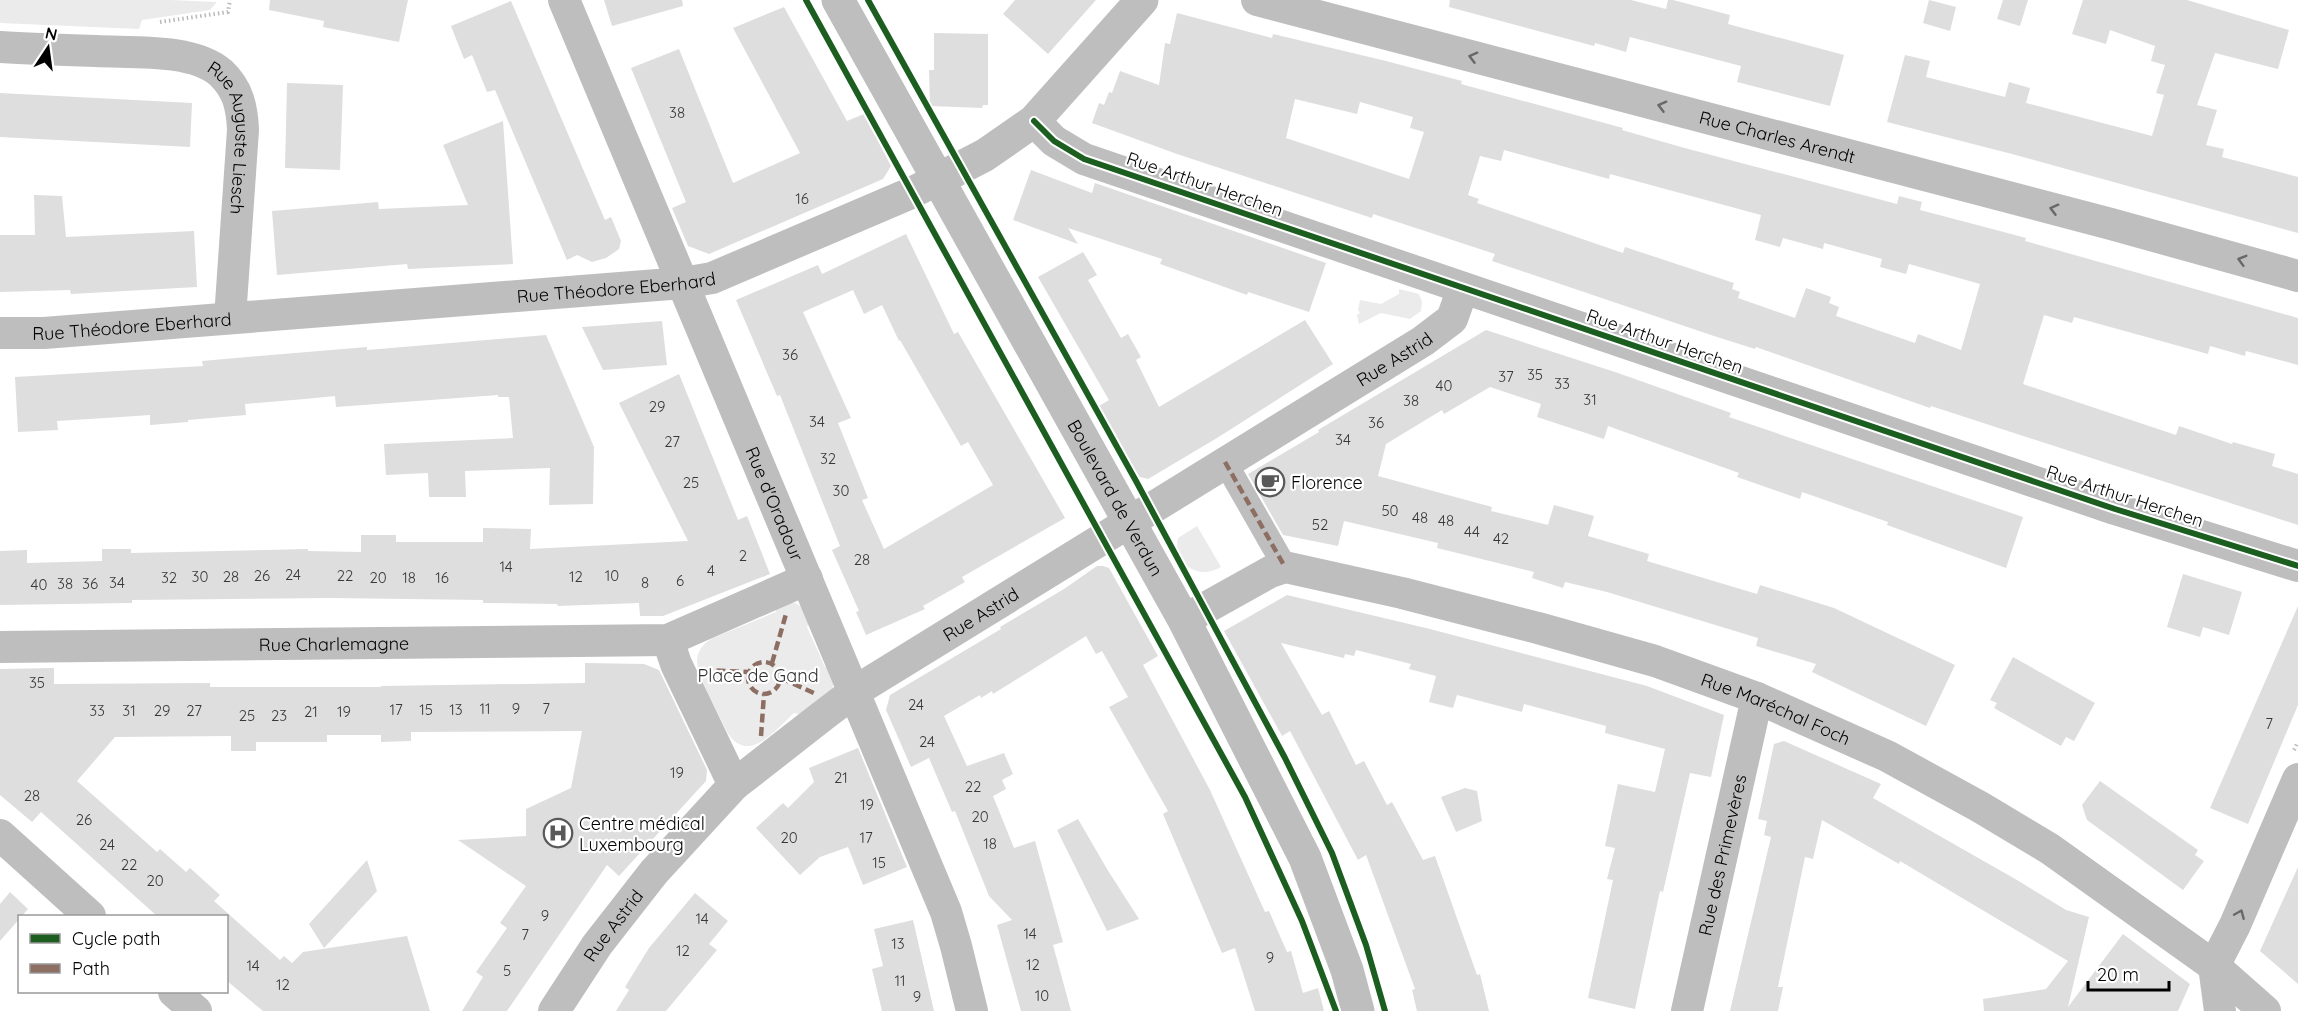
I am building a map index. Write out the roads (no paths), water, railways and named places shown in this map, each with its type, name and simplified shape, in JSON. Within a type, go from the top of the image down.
[{"type":"street","name":"Rue d'Oradour","points":[[564,0],[946,912],[972,1011]]},
{"type":"street","name":"Boulevard de Verdun","points":[[838,0],[1184,620],[1305,858],[1347,970],[1358,1011]]},
{"type":"street","name":"Rue Théodore Eberhard","points":[[0,333],[44,333],[683,283],[711,278],[911,193],[985,155],[1034,121],[1142,0]]},
{"type":"street","name":"Rue Charles Arendt","points":[[1257,0],[2088,218],[2298,276]]},
{"type":"street","name":"Rue Auguste Liesch","points":[[0,47],[171,55],[201,62],[219,71],[233,86],[242,107],[243,130],[230,318]]},
{"type":"street","name":"Rue Arthur Herchen","points":[[1034,121],[1054,141],[1084,159],[2115,509],[2298,566]]},
{"type":"street","name":"Rue Astrid","points":[[554,1011],[597,945],[654,872],[734,785],[854,692],[1423,341],[1452,319],[1463,288]]},
{"type":"street","points":[[1184,620],[1270,572],[1285,567],[1225,462]]},
{"type":"street","name":"Rue Maréchal Foch","points":[[1285,567],[1402,593],[1654,660],[1757,698],[1887,756],[2050,849],[2214,966],[2265,1011]]},
{"type":"street","name":"Rue Charlemagne","points":[[0,647],[668,639],[807,579]]},
{"type":"street","points":[[668,639],[676,663],[734,785]]},
{"type":"street","name":"Rue des Primevères","points":[[1687,1011],[1757,698]]},
{"type":"street","points":[[2220,1011],[2214,966],[2235,925],[2298,779]]},
{"type":"street","points":[[0,835],[89,915]]},
{"type":"street","points":[[175,993],[196,1011]]},
{"type":"place","name":"Florence","points":[[1270,482]]},
{"type":"place","name":"Centre médical Luxembourg","points":[[558,833]]},
{"type":"park label","name":"Place de Gand","points":[[758,675]]}]
